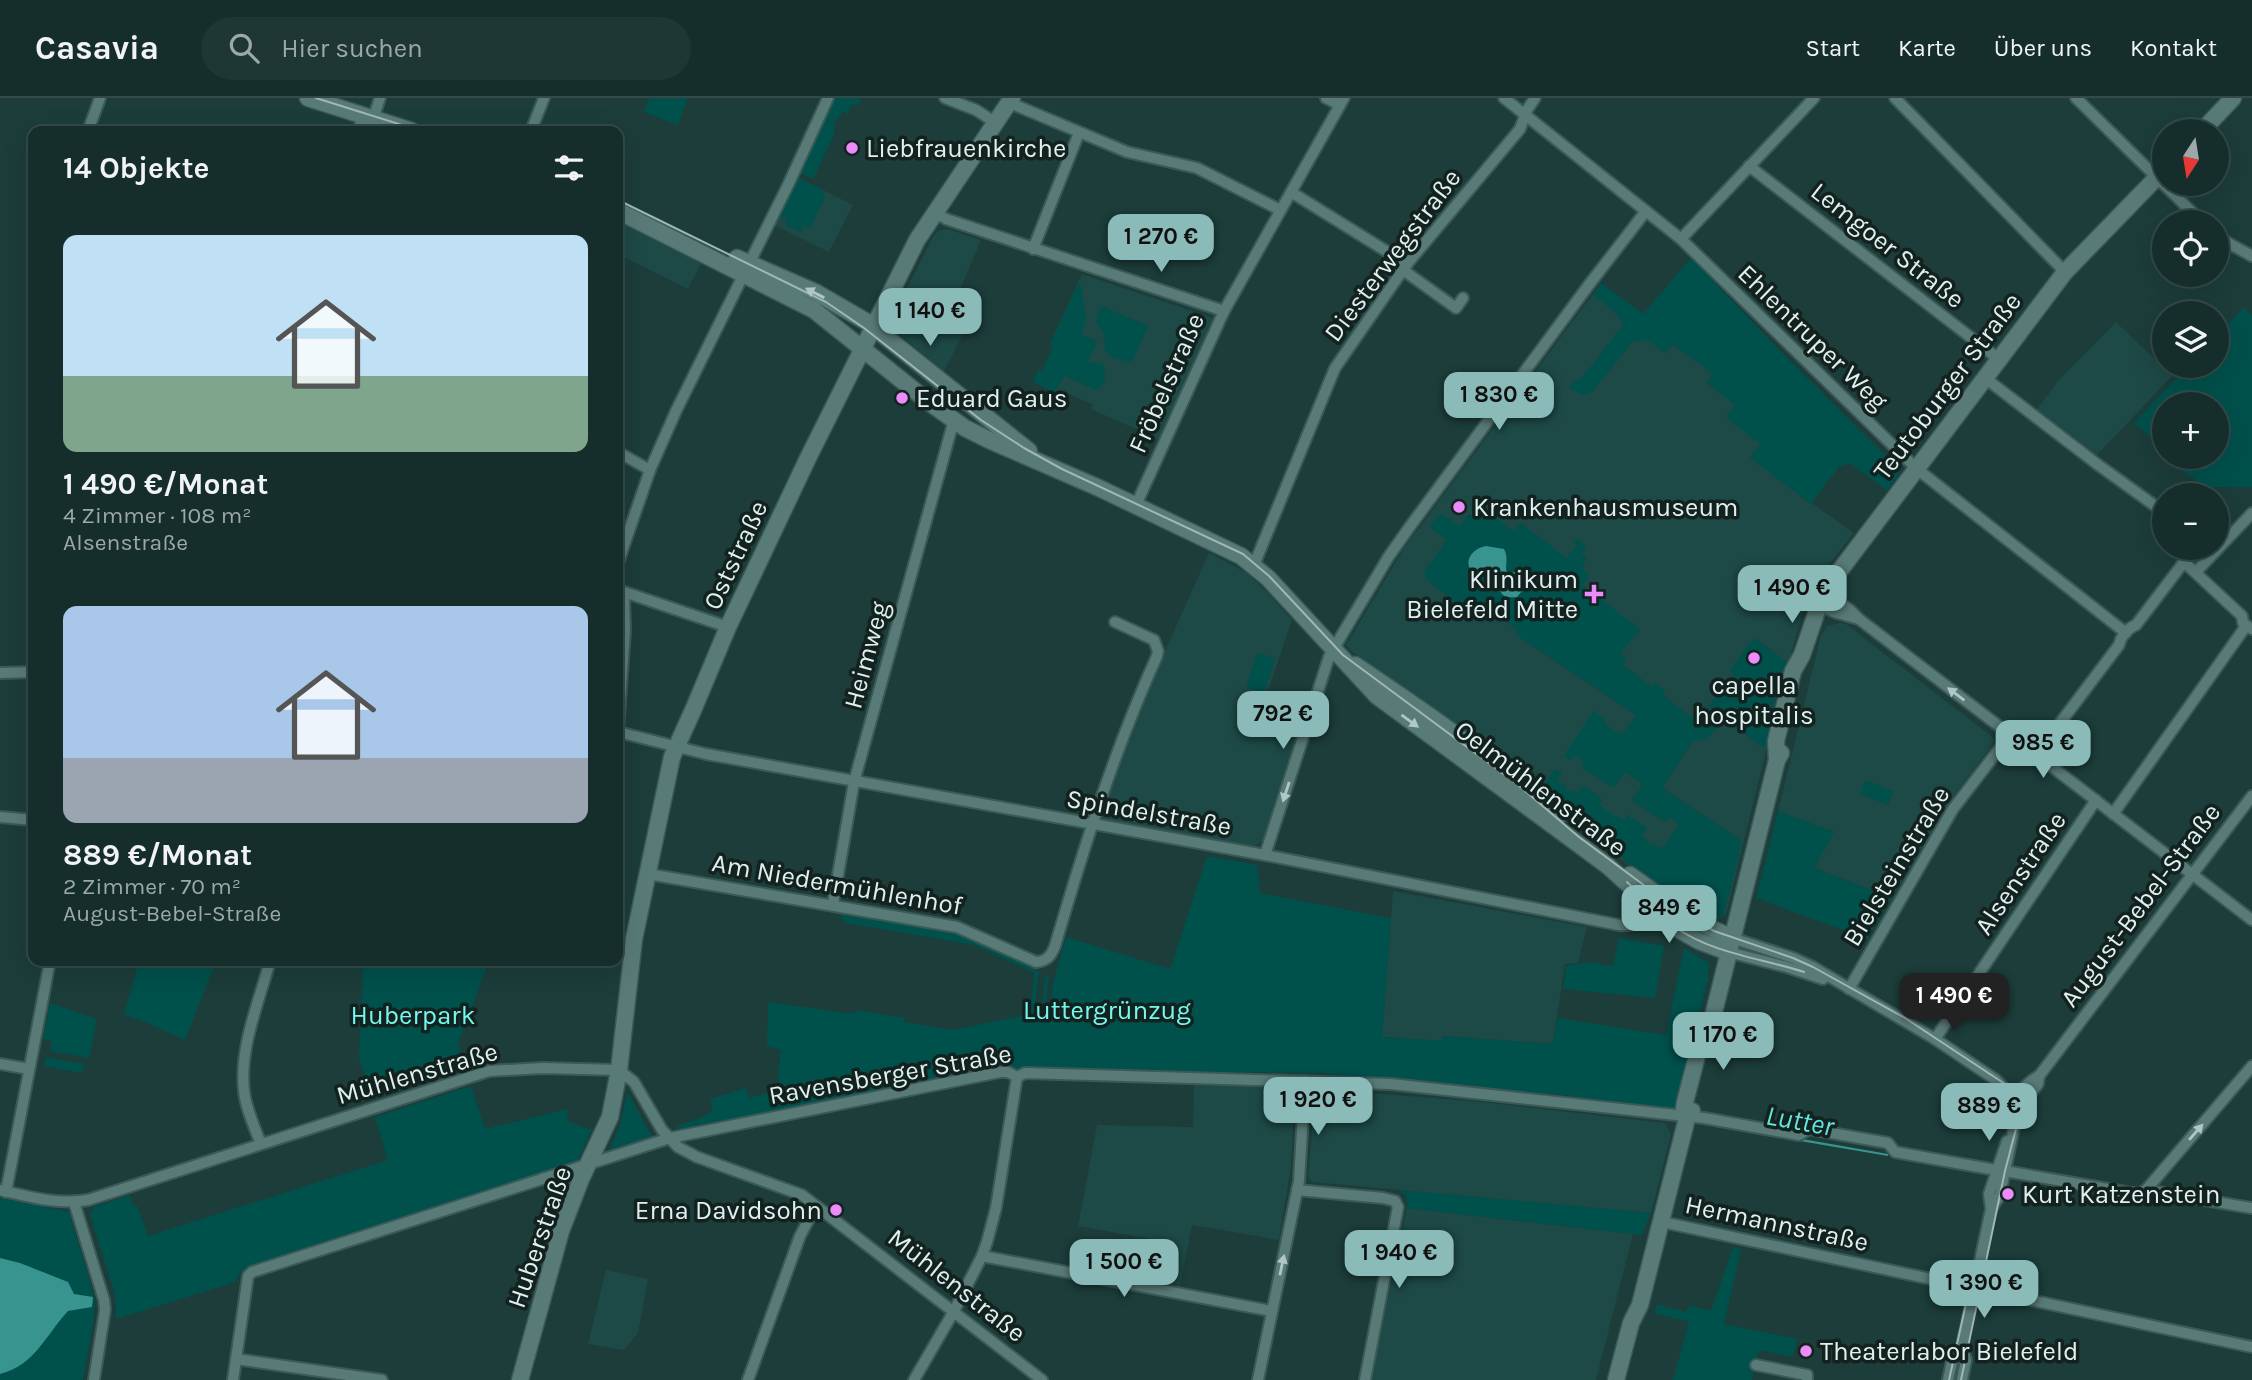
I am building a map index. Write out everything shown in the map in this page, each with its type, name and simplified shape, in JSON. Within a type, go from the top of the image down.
[{"type":"street","points":[[90,126],[100,98]]},
{"type":"street","points":[[308,98],[365,122],[386,126]]},
{"type":"street","points":[[365,122],[380,98]]},
{"type":"street","points":[[533,126],[544,98]]},
{"type":"street","points":[[623,548],[650,470],[691,377],[789,183],[828,98]]},
{"type":"street","points":[[945,98],[976,110],[996,123]]},
{"type":"street","points":[[1326,98],[1342,102]]},
{"type":"street","name":"Ehlentruper Weg","points":[[1504,98],[1681,239],[1917,469],[2126,633]]},
{"type":"street","name":"Diesterwegstraße","points":[[1254,565],[1335,368],[1405,267],[1520,128],[1535,98]]},
{"type":"street","points":[[1681,239],[1814,98]]},
{"type":"street","points":[[1895,98],[2065,272]]},
{"type":"street","points":[[2077,98],[2152,166]]},
{"type":"street","points":[[2213,119],[2233,98]]},
{"type":"street","points":[[1011,100],[1126,152],[1197,168],[1280,210]]},
{"type":"street","name":"Oststraße","points":[[619,1070],[634,939],[669,764],[728,627],[920,234],[1011,100]]},
{"type":"street","name":"Fröbelstraße","points":[[1136,505],[1224,311],[1342,102]]},
{"type":"street","points":[[1033,249],[1079,133]]},
{"type":"street","name":"Lemgoer Straße","points":[[1749,166],[2000,360]]},
{"type":"street","name":"Teutoburger Straße","points":[[1616,1380],[1631,1323],[1640,1306],[1662,1222],[1687,1118],[1685,1102],[1699,1048],[1707,1037],[1777,760],[1776,741],[1793,671],[1802,656],[1822,599],[1845,562],[2065,272],[2152,181]]},
{"type":"street","points":[[1291,192],[1405,267],[1456,308],[1463,298]]},
{"type":"street","points":[[2180,196],[2192,210]]},
{"type":"street","points":[[623,203],[747,268]]},
{"type":"street","points":[[1265,855],[1333,649],[1389,556],[1411,525],[1646,211]]},
{"type":"street","points":[[934,212],[946,219],[1033,249],[1224,311]]},
{"type":"street","points":[[623,213],[747,268]]},
{"type":"street","points":[[2229,243],[2252,256]]},
{"type":"street","name":"Oelmühlenstraße","points":[[747,268],[815,292],[874,327],[1024,448],[1055,467]]},
{"type":"street","name":"Oelmühlenstraße","points":[[747,268],[814,310],[956,422],[991,441],[1055,467],[1227,548],[1254,565],[1333,649],[1514,779],[1658,904],[1701,925],[1730,945],[1849,989],[1996,1080],[2011,1096]]},
{"type":"street","points":[[1985,379],[2152,504]]},
{"type":"street","name":"Heimweg","points":[[833,904],[854,782],[952,427],[956,422]]},
{"type":"street","points":[[623,456],[650,470]]},
{"type":"street","points":[[2196,572],[2252,513]]},
{"type":"street","points":[[2036,755],[2130,627],[2136,625],[2184,562],[2242,616],[2243,623],[2249,627],[2113,814]]},
{"type":"street","points":[[623,593],[728,627]]},
{"type":"street","points":[[1822,599],[1850,610],[2252,920]]},
{"type":"street","points":[[623,612],[623,660]]},
{"type":"street","points":[[1091,825],[1158,650],[1154,640],[1115,622]]},
{"type":"street","points":[[0,673],[28,672]]},
{"type":"street","name":"Spindelstraße","points":[[623,732],[706,754],[1265,855],[1619,925],[1628,926],[1642,922],[1658,904]]},
{"type":"street","name":"Bielsteinstraße","points":[[1849,989],[1953,808],[2010,735]]},
{"type":"street","name":"August-Bebel-Straße","points":[[1948,1380],[1953,1357],[1962,1346],[1992,1209],[2000,1195],[2001,1170],[2016,1112],[2038,1084],[2039,1076],[2252,796]]},
{"type":"street","name":"Alsenstraße","points":[[1935,1040],[2096,800]]},
{"type":"street","points":[[0,817],[28,820]]},
{"type":"street","name":"Am Niedermühlenhof","points":[[648,874],[957,926],[1037,962],[1045,961],[1051,955],[1091,825]]},
{"type":"street","points":[[3,1191],[49,966]]},
{"type":"street","points":[[261,1144],[247,1108],[243,1072],[246,1049],[269,966]]},
{"type":"street","points":[[0,1063],[29,1069]]},
{"type":"street","points":[[2146,1190],[2252,1066]]},
{"type":"street","name":"Mühlenstraße","points":[[3,1191],[52,1201],[88,1200],[489,1071],[543,1068],[619,1070],[634,1082],[662,1130],[678,1147],[697,1157],[802,1195],[1042,1380]]},
{"type":"street","name":"Huberstraße","points":[[520,1380],[554,1252],[575,1195],[610,1117],[619,1070]]},
{"type":"street","name":"Ravensberger Straße","points":[[236,1359],[248,1276],[252,1272],[670,1138],[1000,1072],[1008,1072],[1017,1077],[1025,1073],[1305,1081],[1451,1090],[1704,1118],[1799,1135],[1809,1129],[1888,1143],[1895,1152],[2136,1193],[2146,1190],[2252,1208]]},
{"type":"street","name":"August-Bebel-Straße","points":[[2011,1096],[2022,1090],[2031,1079],[2039,1076]]},
{"type":"street","points":[[914,1380],[982,1256],[996,1208],[1017,1077]]},
{"type":"street","points":[[1258,1380],[1297,1190],[1305,1081]]},
{"type":"street","points":[[2011,1096],[2016,1112]]},
{"type":"street","points":[[544,1178],[575,1195]]},
{"type":"street","points":[[1297,1190],[1390,1199],[1397,1204],[1398,1211],[1365,1380]]},
{"type":"street","points":[[74,1202],[104,1300],[105,1310],[94,1380]]},
{"type":"street","points":[[748,1380],[800,1236],[817,1206]]},
{"type":"street","name":"Hermannstraße","points":[[1662,1222],[2252,1347]]},
{"type":"street","points":[[982,1256],[1272,1311]]},
{"type":"street","name":"Teutoburger Straße","points":[[1625,1380],[1640,1321],[1640,1306]]},
{"type":"street","name":"August-Bebel-Straße","points":[[1962,1346],[1966,1360],[1962,1380]]},
{"type":"street","points":[[233,1380],[236,1359],[382,1380]]},
{"type":"street","points":[[1756,1365],[1807,1375],[1807,1380]]},
{"type":"shaded area","points":[[795,176],[853,205],[829,252],[772,224]]},
{"type":"shaded area","points":[[624,224],[701,263],[688,289],[623,256]]},
{"type":"shaded area","points":[[948,229],[981,240],[953,306],[972,316],[944,371],[899,334],[895,317],[896,310],[934,235],[940,230]]},
{"type":"shaded area","name":"Klinikum Bielefeld Mitte","points":[[1691,258],[1895,465],[1899,474],[1887,490],[1848,462],[1840,465],[1812,503],[1854,533],[1822,573],[1801,617],[1789,662],[1781,676],[1767,747],[1726,914],[1716,921],[1624,862],[1576,824],[1541,790],[1346,645],[1404,548],[1601,283],[1643,314]]},
{"type":"shaded area","points":[[1082,274],[1213,318],[1158,439],[1091,409],[1093,405],[1058,389],[1055,393],[1033,382],[1038,370],[1042,371],[1053,346],[1050,344]]},
{"type":"shaded area","points":[[2116,322],[2152,357],[2152,378],[2170,378],[2157,392],[2152,392],[2152,397],[2097,455],[2037,409],[2059,380]]},
{"type":"shaded area","points":[[1486,546],[1504,549],[1507,571],[1521,570],[1529,573],[1529,583],[1517,597],[1502,594],[1495,571],[1487,570],[1482,574],[1471,569],[1469,560],[1474,551]]},
{"type":"shaded area","points":[[1209,553],[1247,573],[1292,620],[1259,717],[1298,730],[1263,841],[1253,847],[1104,820],[1100,812],[1142,702]]},
{"type":"shaded area","points":[[1846,624],[1995,739],[1946,806],[1891,900],[1814,868],[1833,832],[1778,811],[1821,635],[1828,626]]},
{"type":"shaded area","points":[[1393,891],[1587,927],[1578,963],[1565,964],[1553,1044],[1443,1036],[1442,1041],[1382,1037]]},
{"type":"shaded area","points":[[1194,1085],[1295,1087],[1291,1166],[1279,1240],[1192,1225],[1180,1286],[1161,1282],[1168,1242],[1078,1226],[1097,1125],[1193,1127]]},
{"type":"shaded area","points":[[1316,1089],[1473,1101],[1665,1123],[1671,1134],[1651,1213],[1312,1182],[1308,1176]]},
{"type":"shaded area","points":[[1705,1122],[1888,1154],[1888,1156],[1705,1125]]},
{"type":"shaded area","points":[[1407,1208],[1633,1234],[1596,1380],[1371,1380]]},
{"type":"shaded area","points":[[0,1258],[68,1282],[74,1294],[93,1297],[92,1307],[68,1311],[31,1357],[12,1370],[0,1374]]},
{"type":"shaded area","points":[[606,1270],[648,1279],[638,1333],[624,1350],[588,1344]]},
{"type":"green space","points":[[649,98],[688,98],[678,125],[644,112]]},
{"type":"green space","points":[[832,98],[861,98],[858,106],[852,104],[848,113],[843,112],[834,123],[834,135],[813,179],[802,174],[800,169]]},
{"type":"green space","points":[[795,176],[821,189],[825,197],[810,228],[804,226],[801,232],[785,225],[787,219],[776,214]]},
{"type":"green space","points":[[1691,258],[1895,465],[1899,474],[1887,490],[1848,462],[1840,465],[1811,504],[1750,458],[1760,444],[1726,417],[1735,405],[1707,383],[1713,374],[1672,344],[1665,353],[1649,342],[1641,340],[1631,343],[1593,391],[1582,395],[1569,388],[1582,378],[1623,325],[1614,312],[1593,295],[1601,283],[1643,314]]},
{"type":"green space","points":[[1078,284],[1081,286],[1086,319],[1081,334],[1097,341],[1087,363],[1104,365],[1105,380],[1100,388],[1095,390],[1064,375],[1055,392],[1033,382],[1038,370],[1042,371],[1053,346],[1050,344]]},
{"type":"green space","points":[[1101,306],[1148,326],[1130,362],[1112,357],[1105,351],[1104,335],[1096,322]]},
{"type":"green space","points":[[2244,307],[2252,315],[2252,487],[2229,487],[2229,483],[2200,483],[2182,471],[2229,469],[2229,392],[2163,392],[2177,378],[2229,378],[2229,323]]},
{"type":"green space","points":[[2152,404],[2152,438],[2134,423]]},
{"type":"green space","points":[[1480,506],[1514,531],[1521,523],[1566,558],[1576,546],[1574,543],[1577,539],[1586,546],[1581,553],[1587,557],[1583,562],[1583,569],[1589,576],[1582,585],[1640,629],[1621,654],[1626,658],[1622,664],[1652,687],[1655,683],[1665,690],[1663,695],[1692,718],[1696,713],[1717,728],[1707,739],[1692,742],[1662,788],[1742,841],[1724,914],[1716,919],[1625,861],[1540,791],[1555,769],[1562,773],[1557,780],[1567,787],[1566,790],[1577,793],[1583,786],[1602,799],[1599,804],[1608,811],[1624,820],[1627,815],[1647,828],[1642,836],[1647,839],[1647,843],[1653,843],[1662,849],[1679,824],[1669,817],[1665,822],[1632,800],[1641,783],[1626,773],[1614,788],[1581,767],[1584,762],[1574,755],[1570,760],[1564,756],[1593,711],[1606,720],[1604,724],[1622,735],[1636,715],[1515,634],[1518,630],[1501,617],[1498,621],[1470,600],[1463,608],[1426,579],[1424,572],[1447,540],[1430,527],[1440,513],[1460,526],[1469,514],[1472,516]]},
{"type":"green space","points":[[1754,638],[1787,662],[1780,675],[1764,748],[1708,707],[1734,674],[1730,670]]},
{"type":"green space","points":[[1257,653],[1275,659],[1264,693],[1246,687]]},
{"type":"green space","points":[[1865,780],[1893,791],[1888,805],[1860,794]]},
{"type":"green space","points":[[1778,811],[1834,832],[1814,868],[1891,900],[1867,939],[1756,898]]},
{"type":"green space","name":"Luttergrünzug","points":[[1207,856],[1257,865],[1260,893],[1390,918],[1391,916],[1382,1037],[1442,1041],[1443,1036],[1553,1044],[1557,1018],[1666,1035],[1684,948],[1709,963],[1708,979],[1676,1106],[1673,1110],[1548,1093],[1545,1096],[1450,1087],[1447,1083],[1316,1073],[1006,1069],[682,1134],[677,1126],[701,1117],[713,1109],[710,1099],[746,1088],[749,1098],[780,1089],[778,1071],[781,1050],[767,1046],[768,1002],[852,1014],[857,1010],[905,1018],[904,1022],[953,1030],[1030,1014],[1034,973],[974,945],[846,923],[839,911],[956,930],[1039,971],[1034,1013],[1041,1013],[1045,976],[1049,977],[1045,1013],[1049,1012],[1053,983],[1066,937],[1170,969]]},
{"type":"green space","points":[[1619,938],[1664,946],[1655,998],[1563,989],[1566,966],[1589,962],[1613,966]]},
{"type":"green space","points":[[138,966],[214,966],[185,1040],[124,1015]]},
{"type":"green space","name":"Huberpark","points":[[363,966],[487,966],[458,1043],[466,1069],[373,1099],[359,1058]]},
{"type":"green space","points":[[50,1003],[97,1019],[89,1058],[50,1051],[52,1041],[43,1039]]},
{"type":"green space","points":[[46,1057],[84,1064],[82,1073],[44,1066]]},
{"type":"green space","points":[[471,1086],[485,1129],[568,1109],[567,1121],[592,1130],[575,1165],[526,1177],[526,1181],[240,1272],[235,1282],[116,1319],[115,1295],[90,1215],[94,1207],[130,1195],[133,1206],[137,1205],[148,1236],[388,1160],[375,1117]]},
{"type":"green space","points":[[627,1095],[652,1137],[609,1151],[619,1128]]},
{"type":"green space","points":[[1400,1190],[1651,1213],[1642,1235],[1407,1208],[1407,1197]]},
{"type":"green space","points":[[0,1198],[69,1212],[95,1299],[83,1380],[0,1380]]},
{"type":"green space","points":[[1733,1247],[1741,1249],[1724,1324],[1797,1339],[1793,1357],[1759,1350],[1752,1380],[1673,1380],[1689,1322],[1654,1313],[1657,1304],[1685,1312],[1690,1305],[1711,1311]]},
{"type":"tram line","points":[[316,98],[405,126]]},
{"type":"tram line","points":[[623,202],[826,302],[864,328],[981,420],[1024,448],[1062,469],[1243,554],[1269,576],[1343,655],[1517,784],[1579,837],[1668,903],[1714,931],[1813,967],[1905,1018],[2005,1084],[2015,1098],[2018,1121],[1961,1380]]},
{"type":"tram line","points":[[1627,882],[1662,917],[1690,936],[1721,949],[1804,972]]},
{"type":"tram line","points":[[1949,1380],[1969,1290]]},
{"type":"place","name":"Liebfrauenkirche","points":[[852,148]]},
{"type":"place","name":"Eduard Gaus","points":[[902,398]]},
{"type":"place","name":"Krankenhausmuseum","points":[[1459,507]]},
{"type":"place","name":"Klinikum Bielefeld Mitte","points":[[1594,594]]},
{"type":"place","name":"capella hospitalis","points":[[1754,658]]},
{"type":"place","name":"Kurt Katzenstein","points":[[2008,1194]]},
{"type":"place","name":"Erna Davidsohn","points":[[836,1210]]},
{"type":"place","name":"Theaterlabor Bielefeld","points":[[1806,1351]]},
{"type":"water label","name":"Lutter","points":[[1800,1120]]}]
